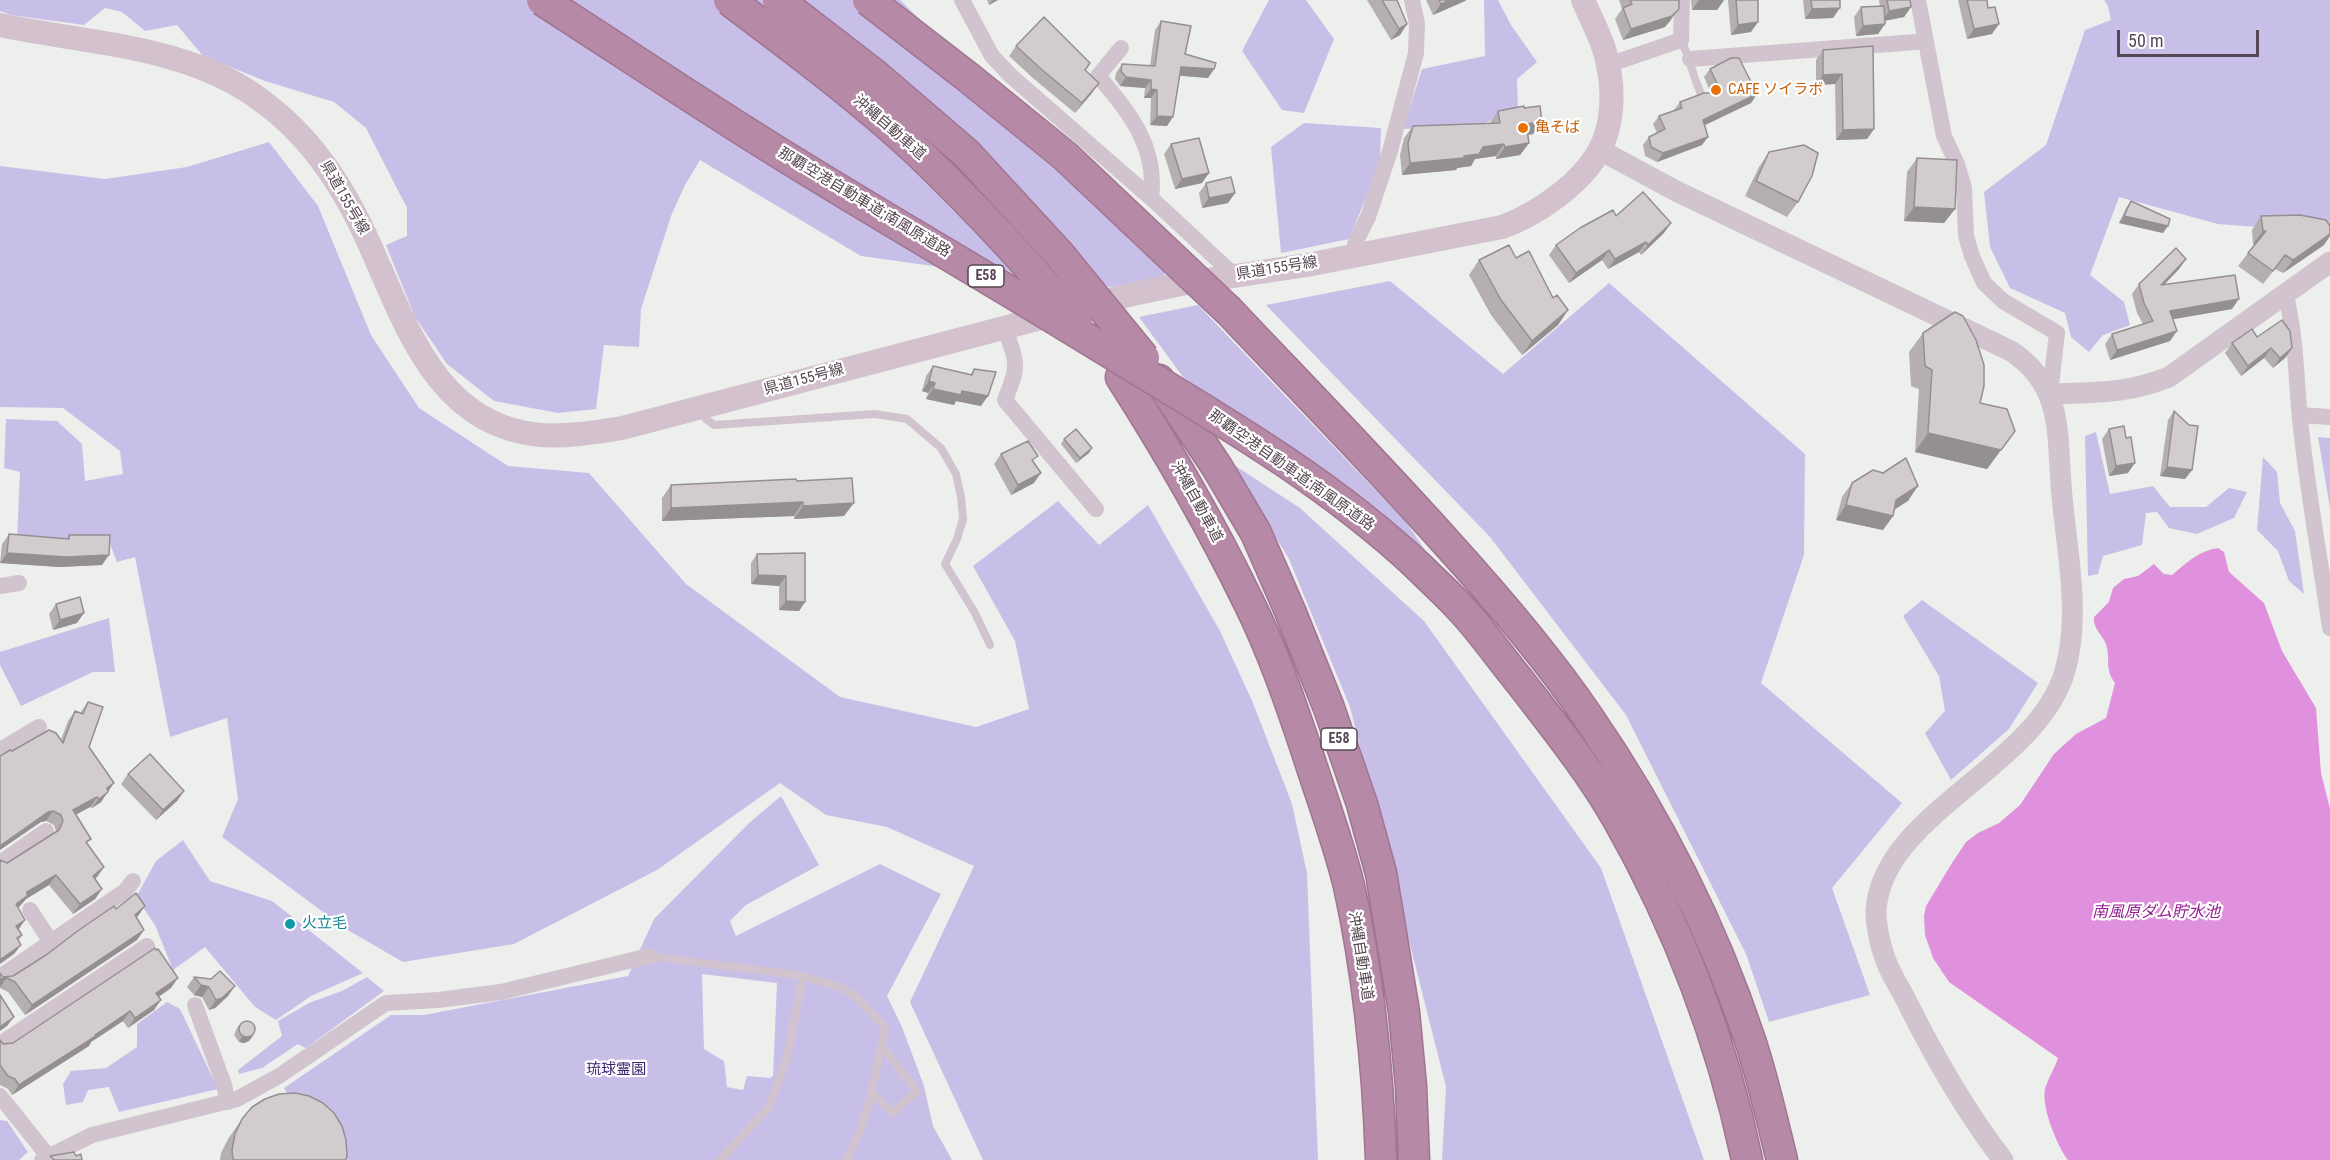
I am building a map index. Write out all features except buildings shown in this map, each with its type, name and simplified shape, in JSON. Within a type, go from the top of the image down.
[{"type":"highway","name":"那覇空港自動車道;南風原道路","points":[[542,0],[793,162],[968,265],[1253,441],[1323,488],[1389,539],[1419,567],[1465,612],[1559,732],[1618,820],[1666,913],[1699,991],[1733,1095],[1747,1160]]},
{"type":"highway","name":"沖縄自動車道","points":[[729,0],[835,81],[918,152],[1036,274],[1121,377],[1167,448],[1249,602],[1286,688],[1348,886],[1362,958],[1379,1097],[1381,1160]]},
{"type":"highway","name":"沖縄自動車道","points":[[778,0],[874,74],[966,153],[1059,254],[1144,358],[1217,467],[1256,533],[1329,708],[1362,804],[1380,873],[1404,1012],[1411,1086],[1414,1160]]},
{"type":"highway","points":[[868,0],[1065,156],[1228,311],[1381,470],[1502,604],[1588,716],[1642,802],[1692,897],[1728,980],[1750,1041],[1782,1160]]},
{"type":"main road","name":"県道155号線","points":[[0,25],[172,58],[232,81],[265,102],[293,126],[319,155],[338,183],[377,260],[406,327],[433,372],[449,392],[489,420],[504,427],[541,435],[582,434],[622,428],[1133,294],[1181,284],[1307,265],[1492,229],[1519,221],[1536,212],[1564,190],[1600,150],[1610,117],[1611,92],[1608,65],[1583,0]]},
{"type":"street","points":[[962,0],[992,56],[1011,76],[1152,198],[1235,276]]},
{"type":"street","points":[[1352,255],[1368,217],[1390,151],[1416,53],[1417,24],[1412,0]]},
{"type":"street","points":[[1608,65],[1681,39],[1682,0]]},
{"type":"street","points":[[1918,0],[1944,136],[1957,164],[1964,188],[1966,236],[1972,256],[1984,283],[2003,301],[2057,333],[2050,394],[2060,455],[2072,607],[2065,671],[2051,704],[2033,728],[1915,833],[1890,862],[1880,888],[1876,914],[1885,958],[1916,1020],[1946,1073],[2003,1160]]},
{"type":"street","points":[[1690,59],[1925,40]]},
{"type":"street","points":[[1121,48],[1098,76],[1126,108],[1137,125],[1150,158],[1154,180],[1152,198]]},
{"type":"street","points":[[1600,150],[1676,191],[2011,351],[2036,371],[2050,394]]},
{"type":"street","points":[[2050,394],[2120,392],[2147,386],[2169,377],[2330,262]]},
{"type":"street","points":[[2285,292],[2292,318],[2310,504],[2330,628]]},
{"type":"street","points":[[1005,329],[1016,364],[1016,371],[1005,400],[1096,509]]},
{"type":"street","points":[[2300,415],[2330,417]]},
{"type":"street","points":[[0,585],[20,584]]},
{"type":"street","points":[[0,750],[39,727]]},
{"type":"street","points":[[0,863],[46,831]]},
{"type":"street","points":[[0,977],[125,891],[133,881]]},
{"type":"street","points":[[30,910],[51,942]]},
{"type":"street","points":[[0,1044],[147,946]]},
{"type":"street","points":[[0,1096],[45,1158],[92,1135],[228,1102],[265,1085],[386,1003],[438,1000],[501,992],[649,956]]},
{"type":"street","points":[[195,1005],[228,1102]]},
{"type":"street","points":[[12,1015],[22,1029]]},
{"type":"lane","points":[[1681,39],[1690,59],[1694,80],[1702,96]]},
{"type":"lane","points":[[699,408],[706,420],[714,425],[875,414],[907,418],[921,429],[941,448],[957,474],[963,519],[957,539],[945,564],[975,613],[990,645]]},
{"type":"lane","points":[[649,956],[803,976],[842,988],[857,998],[885,1027],[871,1092],[856,1144],[846,1160]]},
{"type":"lane","points":[[720,1160],[769,1107],[787,1058],[803,976]]},
{"type":"lane","points":[[871,1092],[894,1113],[917,1091],[881,1045]]},
{"type":"green space","points":[[0,0],[900,0],[950,49],[1179,247],[1163,277],[1111,287],[1005,276],[861,256],[700,160],[685,185],[671,216],[641,309],[639,347],[604,345],[596,409],[558,413],[494,401],[447,364],[415,317],[386,245],[407,236],[407,208],[366,128],[334,102],[265,81],[203,56],[177,25],[145,31],[122,12],[105,8],[84,25],[11,15],[0,11]]},
{"type":"green space","points":[[1269,0],[1306,0],[1334,39],[1304,113],[1282,110],[1242,51]]},
{"type":"green space","points":[[1484,0],[1498,0],[1511,25],[1537,62],[1517,79],[1518,110],[1480,125],[1403,129],[1422,69],[1485,56]]},
{"type":"green space","points":[[2104,0],[2330,0],[2330,228],[2325,232],[2218,224],[2119,197],[2090,275],[2124,302],[2130,325],[2103,335],[2089,352],[2071,337],[2065,313],[2010,288],[1990,247],[1984,192],[2046,145],[2085,30],[2111,20]]},
{"type":"green space","points":[[1304,123],[1381,128],[1380,164],[1349,239],[1281,253],[1271,147]]},
{"type":"green space","points":[[269,142],[318,206],[371,335],[419,408],[508,466],[589,473],[686,584],[840,697],[976,727],[1029,709],[1015,641],[973,566],[1058,501],[1099,545],[1148,505],[1220,631],[1253,703],[1292,804],[1307,873],[1318,1160],[983,1160],[910,1002],[974,866],[887,827],[826,815],[780,783],[657,870],[514,944],[403,962],[346,929],[222,837],[238,799],[227,718],[170,737],[135,557],[117,562],[108,539],[17,540],[20,472],[4,468],[6,419],[57,421],[82,444],[85,481],[123,474],[120,451],[63,408],[0,407],[0,166],[105,179],[187,167]]},
{"type":"green space","points":[[1390,281],[1503,374],[1609,283],[1805,454],[1804,555],[1761,683],[1902,803],[1832,888],[1870,995],[1769,1022],[1746,954],[1626,715],[1490,537],[1266,305]]},
{"type":"green space","points":[[1198,305],[1406,522],[1435,565],[1311,466],[1183,377],[1139,317]]},
{"type":"green space","points":[[2096,432],[2110,494],[2153,486],[2170,507],[2206,507],[2229,488],[2247,492],[2234,518],[2197,534],[2169,528],[2157,512],[2146,513],[2142,545],[2103,556],[2098,574],[2088,576],[2085,436]]},
{"type":"green space","points":[[2318,437],[2330,438],[2330,508]]},
{"type":"green space","points":[[2263,457],[2277,472],[2280,503],[2295,531],[2304,594],[2289,581],[2278,551],[2257,530]]},
{"type":"green space","points":[[1231,463],[1300,508],[1424,621],[1601,868],[1704,1160],[1442,1160],[1446,1087],[1350,707],[1289,559]]},
{"type":"green space","points":[[1922,600],[2038,683],[2009,729],[1951,780],[1925,733],[1945,711],[1939,676],[1903,616]]},
{"type":"green space","points":[[109,618],[115,672],[93,672],[21,706],[0,665],[0,652]]},
{"type":"green space","name":"琉球霊園","points":[[781,796],[819,865],[746,905],[730,921],[736,936],[880,864],[941,894],[887,996],[902,1027],[924,1086],[933,1126],[952,1160],[348,1160],[310,1106],[298,1112],[284,1088],[391,1015],[424,1015],[628,976],[654,919],[749,823]],"holes":[[[702,974],[777,983],[773,1076],[770,1078],[747,1076],[743,1090],[727,1087],[724,1061],[704,1049]]]},
{"type":"green space","points":[[183,840],[210,881],[272,901],[363,973],[311,996],[276,1020],[255,1007],[205,947],[173,970],[155,925],[136,897],[156,861]]},
{"type":"green space","points":[[367,977],[384,991],[306,1048],[298,1044],[262,1068],[239,1074],[238,1070],[282,1036],[278,1021],[309,1003],[344,990]]},
{"type":"green space","points":[[167,1002],[180,1009],[218,1089],[119,1112],[109,1087],[88,1090],[83,1102],[66,1105],[63,1084],[71,1071],[106,1068],[137,1047],[137,1024]]},
{"type":"green space","points":[[0,1120],[7,1121],[28,1152],[19,1160],[0,1160]]},
{"type":"water","name":"南風原ダム貯水池","points":[[2218,548],[2224,552],[2229,572],[2264,603],[2282,651],[2316,708],[2321,773],[2330,809],[2330,1160],[2068,1160],[2051,1126],[2044,1096],[2046,1085],[2058,1058],[1949,982],[1933,958],[1925,935],[1926,906],[1966,842],[1978,833],[1999,823],[2020,805],[2054,754],[2076,734],[2106,718],[2115,683],[2110,673],[2106,644],[2096,628],[2094,617],[2109,602],[2113,588],[2124,579],[2138,576],[2154,564],[2164,574],[2172,575],[2199,554]]},
{"type":"place","name":"CAFE ソイラボ","points":[[1716,90]]},
{"type":"place","name":"亀そば","points":[[1523,128]]},
{"type":"place","name":"火立毛","points":[[290,924]]}]
